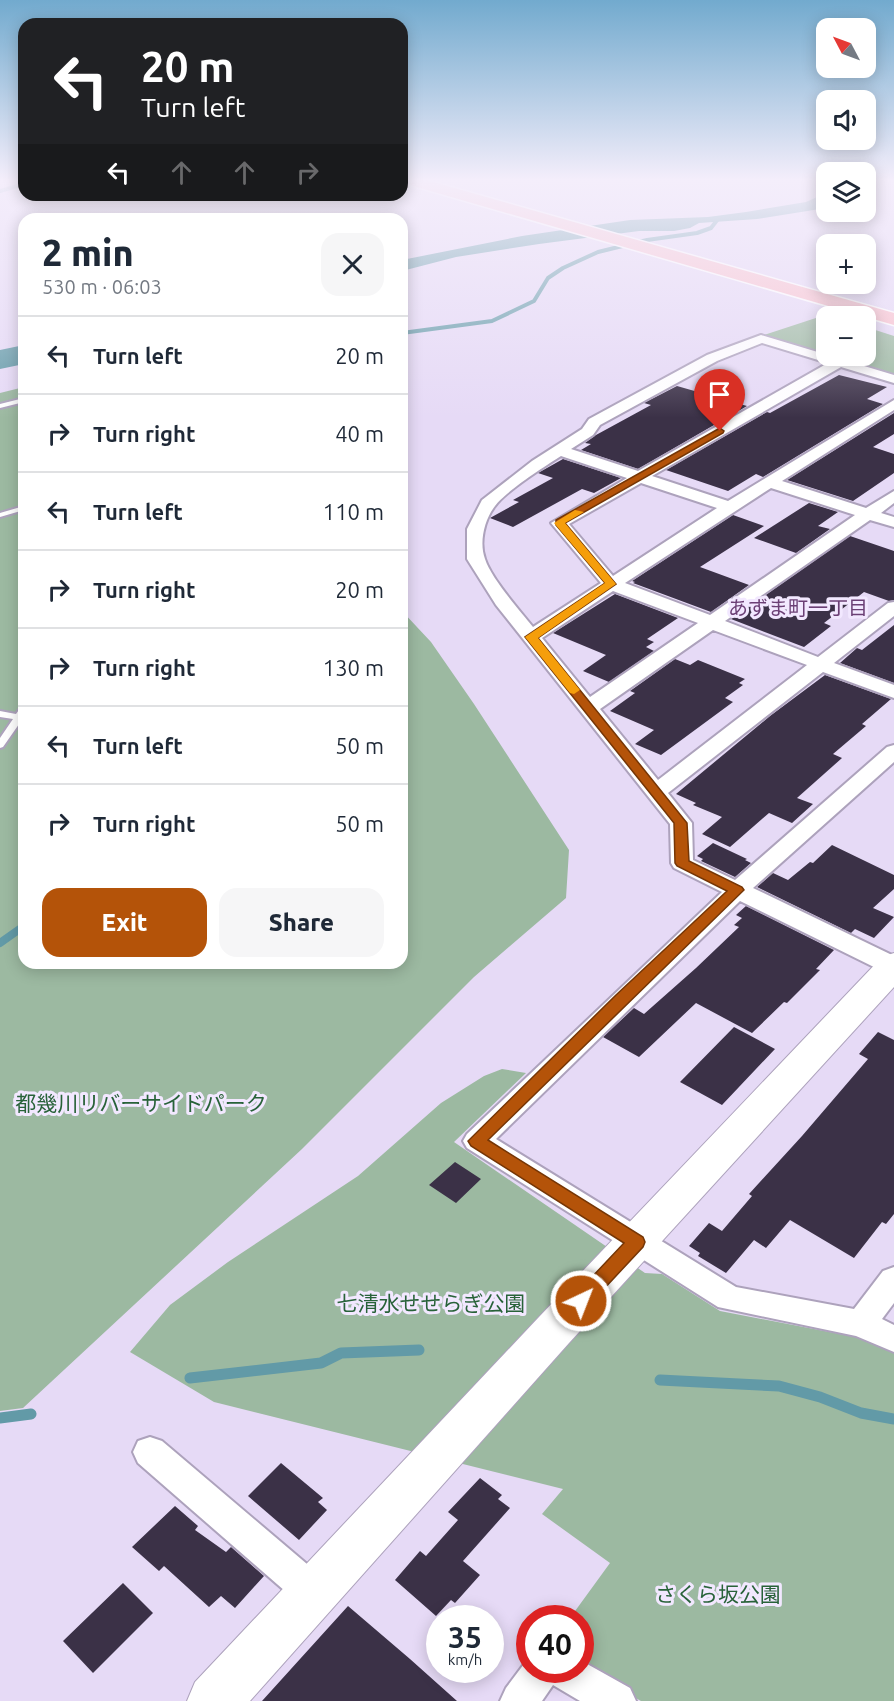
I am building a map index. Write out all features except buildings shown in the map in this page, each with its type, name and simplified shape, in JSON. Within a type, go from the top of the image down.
[{"type":"highway","points":[[674,259],[802,296],[894,319]]},
{"type":"highway","points":[[802,296],[830,306]]},
{"type":"highway","points":[[876,321],[894,327]]},
{"type":"street","points":[[213,1701],[894,965],[682,863],[681,823],[502,601],[476,559],[475,529],[488,503],[537,464],[588,432],[594,422],[712,358],[761,339],[816,355]]},
{"type":"street","points":[[833,366],[559,523],[611,584],[894,692]]},
{"type":"street","points":[[853,366],[894,379]]},
{"type":"street","points":[[531,637],[730,507],[894,404]]},
{"type":"street","points":[[559,450],[730,507]]},
{"type":"street","points":[[770,483],[894,522]]},
{"type":"street","points":[[588,708],[894,496]]},
{"type":"street","points":[[656,792],[894,607]]},
{"type":"street","points":[[894,751],[737,890],[609,1011],[477,1141],[729,1298],[861,1324],[894,1339]]},
{"type":"street","points":[[861,1324],[894,1280]]},
{"type":"street","points":[[150,1452],[314,1593]]},
{"type":"street","points":[[519,1701],[532,1683]]},
{"type":"street","points":[[585,1683],[617,1701]]},
{"type":"lane","points":[[0,406],[18,402]]},
{"type":"lane","points":[[0,515],[18,510]]},
{"type":"lane","points":[[0,714],[18,713]]},
{"type":"lane","points":[[0,746],[18,719]]},
{"type":"green space","points":[[816,318],[816,352],[764,335]]},
{"type":"green space","points":[[876,330],[894,336],[894,376],[862,366],[876,366]]},
{"type":"green space","name":"都幾川リバーサイドパーク","points":[[18,388],[18,969],[408,969],[408,617],[431,642],[474,704],[569,850],[566,898],[474,977],[302,1149],[23,1408],[0,1411],[0,393]]},
{"type":"green space","name":"七清水せせらぎ公園","points":[[502,1069],[526,1073],[454,1142],[645,1273],[662,1274],[720,1311],[866,1339],[894,1352],[894,1701],[641,1701],[594,1674],[594,1605],[579,1605],[610,1563],[542,1514],[563,1489],[214,1402],[130,1352],[170,1305],[228,1262],[358,1176],[441,1103],[484,1076]]},
{"type":"shaded area","points":[[408,259],[447,259],[408,269]]},
{"type":"shaded area","points":[[18,346],[18,365],[0,369],[0,350]]},
{"type":"waterway","points":[[408,332],[492,321],[534,301],[548,278],[582,259]]},
{"type":"waterway","points":[[0,943],[18,930]]},
{"type":"waterway","points":[[190,1378],[321,1363],[341,1353],[419,1350]]},
{"type":"waterway","points":[[660,1380],[779,1386],[820,1397],[861,1413],[894,1419]]},
{"type":"waterway","points":[[0,1418],[31,1414]]},
{"type":"slow traffic","points":[[574,690],[531,637],[611,584],[559,523],[579,512]]},
{"type":"district","name":"あずま町一丁目","points":[[798,608]]},
{"type":"route","points":[[581,1301],[636,1242],[477,1141],[621,999],[737,890],[682,863],[681,823],[531,637],[611,584],[559,523],[720,431]]},
{"type":"park label","name":"さくら坂公園","points":[[718,1595]]}]
